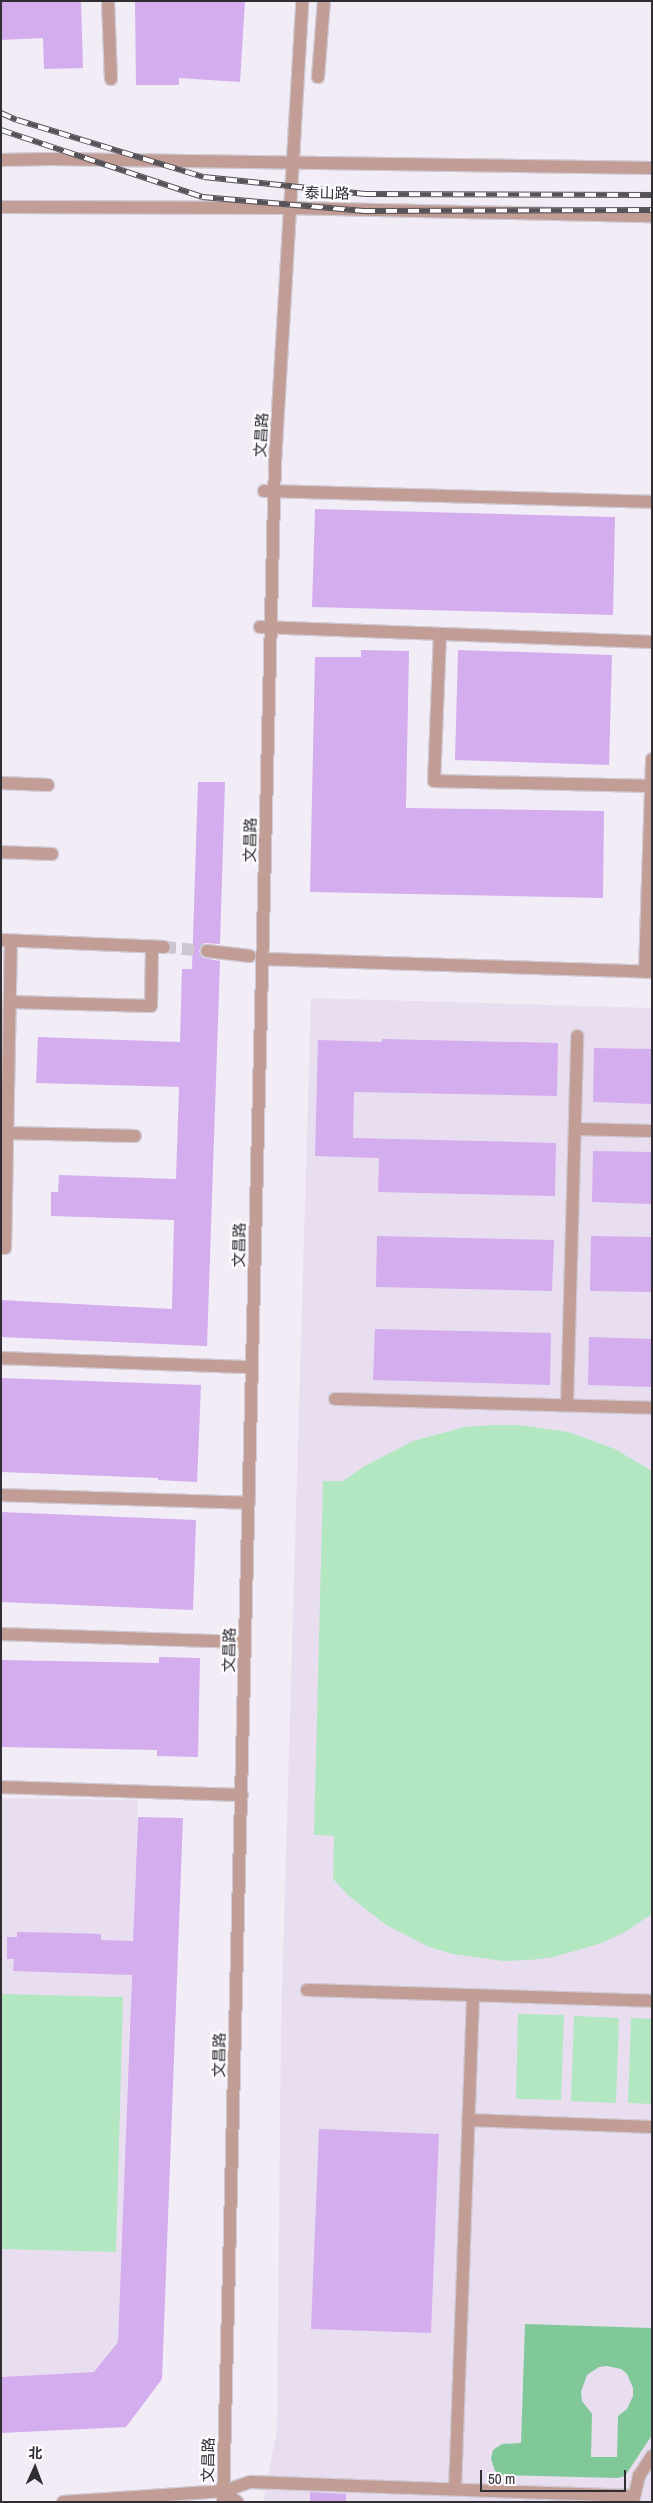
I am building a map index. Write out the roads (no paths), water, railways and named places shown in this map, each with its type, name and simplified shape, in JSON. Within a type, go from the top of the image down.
[{"type":"street","points":[[108,1],[111,79]]},
{"type":"street","name":"文昌路","points":[[223,2496],[263,959],[266,627],[270,491],[290,208],[302,1]]},
{"type":"street","points":[[318,77],[324,1]]},
{"type":"street","name":"泰山路","points":[[1,160],[292,162],[652,168]]},
{"type":"street","name":"泰山路","points":[[1,207],[290,208],[652,216]]},
{"type":"street","points":[[270,491],[652,502]]},
{"type":"street","points":[[266,627],[652,642]]},
{"type":"street","points":[[440,634],[434,780],[651,786]]},
{"type":"street","points":[[263,959],[649,972],[652,760]]},
{"type":"street","points":[[1,784],[48,784]]},
{"type":"street","points":[[1,852],[52,854]]},
{"type":"street","points":[[5,1248],[10,1002],[6,940],[158,947],[151,1006],[10,1002]]},
{"type":"street","points":[[207,951],[250,956]]},
{"type":"street","points":[[567,1405],[577,1036]]},
{"type":"street","points":[[575,1129],[652,1131]]},
{"type":"street","points":[[8,1133],[135,1136]]},
{"type":"street","points":[[1,1358],[252,1366]]},
{"type":"street","points":[[334,1399],[652,1408]]},
{"type":"street","points":[[1,1495],[249,1503]]},
{"type":"street","points":[[1,1634],[245,1642]]},
{"type":"street","points":[[1,1787],[242,1795]]},
{"type":"street","points":[[308,1990],[652,2001]]},
{"type":"street","points":[[455,2489],[472,1995]]},
{"type":"street","points":[[468,2120],[652,2127]]},
{"type":"street","points":[[63,2502],[223,2496],[250,2482],[455,2489],[634,2499],[640,2476],[652,2456]]},
{"type":"street","points":[[223,2496],[237,2502]]},
{"type":"tunnel","points":[[164,947],[207,951]]},
{"type":"railway","points":[[1,113],[17,120],[204,177],[365,194],[652,195]]},
{"type":"railway","points":[[1,130],[202,197],[364,211],[652,210]]}]
